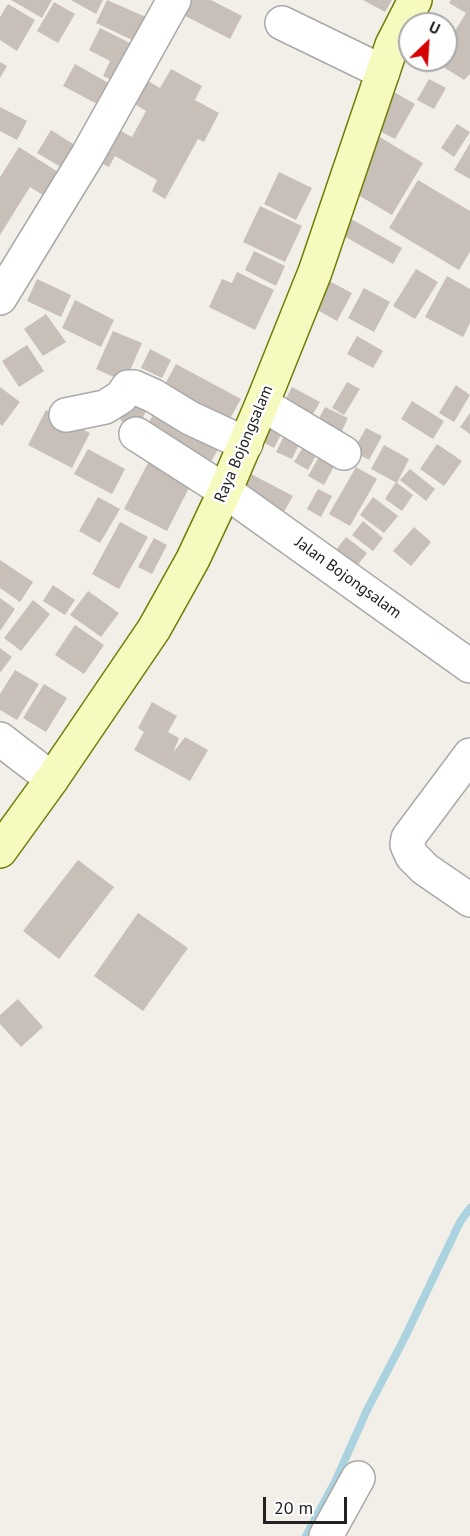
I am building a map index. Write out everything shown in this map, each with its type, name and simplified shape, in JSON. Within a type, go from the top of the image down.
[{"type":"main road","name":"Raya Bojongsalam","points":[[0,851],[154,629],[193,559],[246,444],[315,272],[392,45],[415,0]]},
{"type":"street","points":[[0,298],[87,156],[174,0]]},
{"type":"street","points":[[282,23],[383,72]]},
{"type":"street","points":[[66,415],[105,407],[122,397],[128,387],[134,387],[190,418],[246,444]]},
{"type":"street","points":[[262,404],[344,453]]},
{"type":"street","name":"Jalan Bojongsalam","points":[[136,434],[225,491],[470,666]]},
{"type":"street","points":[[0,739],[52,779]]},
{"type":"street","points":[[470,755],[408,838],[407,845],[412,856],[424,869],[470,900]]},
{"type":"street","points":[[326,1536],[358,1478]]},
{"type":"building","points":[[11,0],[52,0],[42,18]]},
{"type":"building","points":[[71,0],[103,0],[96,14]]},
{"type":"building","points":[[107,0],[155,21],[143,45],[96,23]]},
{"type":"building","points":[[176,0],[211,0],[242,16],[230,39],[172,9]]},
{"type":"building","points":[[363,0],[392,0],[385,12]]},
{"type":"building","points":[[451,0],[470,0],[470,74],[464,80],[451,72],[458,72],[458,26],[466,13],[449,3]]},
{"type":"building","points":[[54,2],[75,14],[58,43],[37,31]]},
{"type":"building","points":[[8,4],[35,20],[17,51],[0,40],[0,17]]},
{"type":"building","points":[[100,28],[138,47],[120,84],[103,76],[110,61],[89,50]]},
{"type":"building","points":[[0,62],[7,66],[0,78]]},
{"type":"building","points":[[75,64],[112,85],[101,106],[63,86]]},
{"type":"building","points":[[171,69],[202,86],[195,100],[219,113],[204,142],[198,139],[165,199],[152,191],[157,180],[115,156],[109,167],[88,156],[106,123],[132,137],[146,111],[136,105],[148,81],[160,88]]},
{"type":"building","points":[[429,79],[446,88],[434,109],[417,100]]},
{"type":"building","points":[[392,91],[415,104],[395,139],[372,127]]},
{"type":"building","points":[[0,107],[27,121],[17,140],[0,131]]},
{"type":"building","points":[[457,124],[470,132],[454,157],[441,148]]},
{"type":"building","points":[[51,130],[81,149],[68,171],[37,153]]},
{"type":"building","points":[[378,136],[423,163],[392,215],[353,192]]},
{"type":"building","points":[[470,143],[470,179],[454,170]]},
{"type":"building","points":[[19,147],[58,172],[43,195],[30,187],[0,235],[0,177]]},
{"type":"building","points":[[279,172],[312,188],[296,220],[264,204]]},
{"type":"building","points":[[418,180],[470,211],[470,252],[459,270],[389,228]]},
{"type":"building","points":[[260,206],[302,226],[285,262],[243,242]]},
{"type":"building","points":[[346,216],[402,248],[393,264],[337,232]]},
{"type":"building","points":[[254,251],[285,266],[276,286],[245,270]]},
{"type":"building","points":[[416,269],[438,282],[415,319],[393,306]]},
{"type":"building","points":[[237,272],[274,290],[255,330],[209,307],[222,279],[232,283]]},
{"type":"building","points":[[447,276],[470,289],[470,323],[463,337],[425,317]]},
{"type":"building","points":[[37,279],[71,295],[61,317],[27,301]]},
{"type":"building","points":[[329,281],[352,293],[337,321],[314,308]]},
{"type":"building","points":[[364,288],[390,302],[374,332],[348,318]]},
{"type":"building","points":[[75,300],[114,320],[101,347],[62,328]]},
{"type":"building","points":[[46,314],[66,342],[43,356],[24,329]]},
{"type":"building","points":[[113,331],[142,343],[125,382],[96,369]]},
{"type":"building","points":[[357,336],[383,351],[373,368],[347,354]]},
{"type":"building","points":[[27,345],[44,371],[19,387],[2,361]]},
{"type":"building","points":[[150,349],[171,360],[162,378],[141,368]]},
{"type":"building","points":[[176,364],[241,399],[228,422],[163,388]]},
{"type":"building","points":[[347,382],[360,389],[344,415],[332,408]]},
{"type":"building","points":[[456,385],[470,395],[454,422],[439,413]]},
{"type":"building","points":[[0,387],[20,402],[2,426],[0,424]]},
{"type":"building","points":[[292,387],[320,402],[310,419],[283,404]]},
{"type":"building","points":[[131,396],[149,405],[138,428],[120,420]]},
{"type":"building","points":[[412,401],[444,421],[433,439],[401,419]]},
{"type":"building","points":[[159,405],[222,443],[204,473],[141,435]]},
{"type":"building","points":[[325,407],[348,418],[340,435],[316,424]]},
{"type":"building","points":[[46,410],[90,433],[72,468],[28,445]]},
{"type":"building","points":[[470,413],[470,434],[460,427]]},
{"type":"building","points":[[268,418],[285,427],[274,448],[257,439]]},
{"type":"building","points":[[288,428],[303,436],[292,459],[276,452]]},
{"type":"building","points":[[366,428],[382,436],[369,460],[353,451]]},
{"type":"building","points":[[306,442],[319,450],[308,470],[294,462]]},
{"type":"building","points":[[437,444],[462,461],[444,486],[420,469]]},
{"type":"building","points":[[384,445],[409,459],[397,483],[371,469]]},
{"type":"building","points":[[324,448],[339,457],[324,485],[308,476]]},
{"type":"building","points":[[88,449],[125,469],[112,494],[74,474]]},
{"type":"building","points":[[149,461],[191,484],[167,531],[124,509]]},
{"type":"building","points":[[356,467],[377,479],[350,526],[329,514]]},
{"type":"building","points":[[410,469],[435,489],[426,501],[400,480]]},
{"type":"building","points":[[249,473],[293,496],[281,517],[238,494]]},
{"type":"building","points":[[396,482],[413,495],[402,511],[385,499]]},
{"type":"building","points":[[318,489],[332,496],[321,517],[307,509]]},
{"type":"building","points":[[98,497],[120,509],[100,543],[79,531]]},
{"type":"building","points":[[373,497],[398,516],[384,533],[360,515]]},
{"type":"building","points":[[363,521],[383,538],[373,551],[352,535]]},
{"type":"building","points":[[120,522],[148,537],[119,589],[92,574]]},
{"type":"building","points":[[414,527],[431,542],[411,566],[393,551]]},
{"type":"building","points":[[346,537],[367,553],[357,566],[336,550]]},
{"type":"building","points":[[154,538],[167,545],[152,574],[138,567]]},
{"type":"building","points":[[0,560],[33,582],[20,602],[0,588]]},
{"type":"building","points":[[53,585],[75,600],[65,615],[43,601]]},
{"type":"building","points":[[88,591],[119,613],[101,637],[70,615]]},
{"type":"building","points":[[0,598],[15,609],[0,631]]},
{"type":"building","points":[[33,600],[50,614],[21,651],[4,638]]},
{"type":"building","points":[[75,625],[104,645],[84,674],[55,655]]},
{"type":"building","points":[[0,648],[12,657],[0,673]]},
{"type":"building","points":[[15,670],[39,684],[17,720],[0,710],[0,694]]},
{"type":"building","points":[[44,684],[67,698],[46,732],[23,718]]},
{"type":"building","points":[[152,702],[177,716],[168,732],[179,738],[173,753],[185,737],[208,750],[190,781],[134,750],[144,732],[138,728]]},
{"type":"building","points":[[78,860],[114,887],[59,959],[23,931]]},
{"type":"building","points":[[138,913],[188,948],[143,1011],[94,976]]},
{"type":"building","points":[[18,999],[43,1027],[21,1047],[0,1024],[0,1015]]},
{"type":"waterway","points":[[306,1536],[335,1482],[367,1410],[460,1222],[470,1208]]}]
